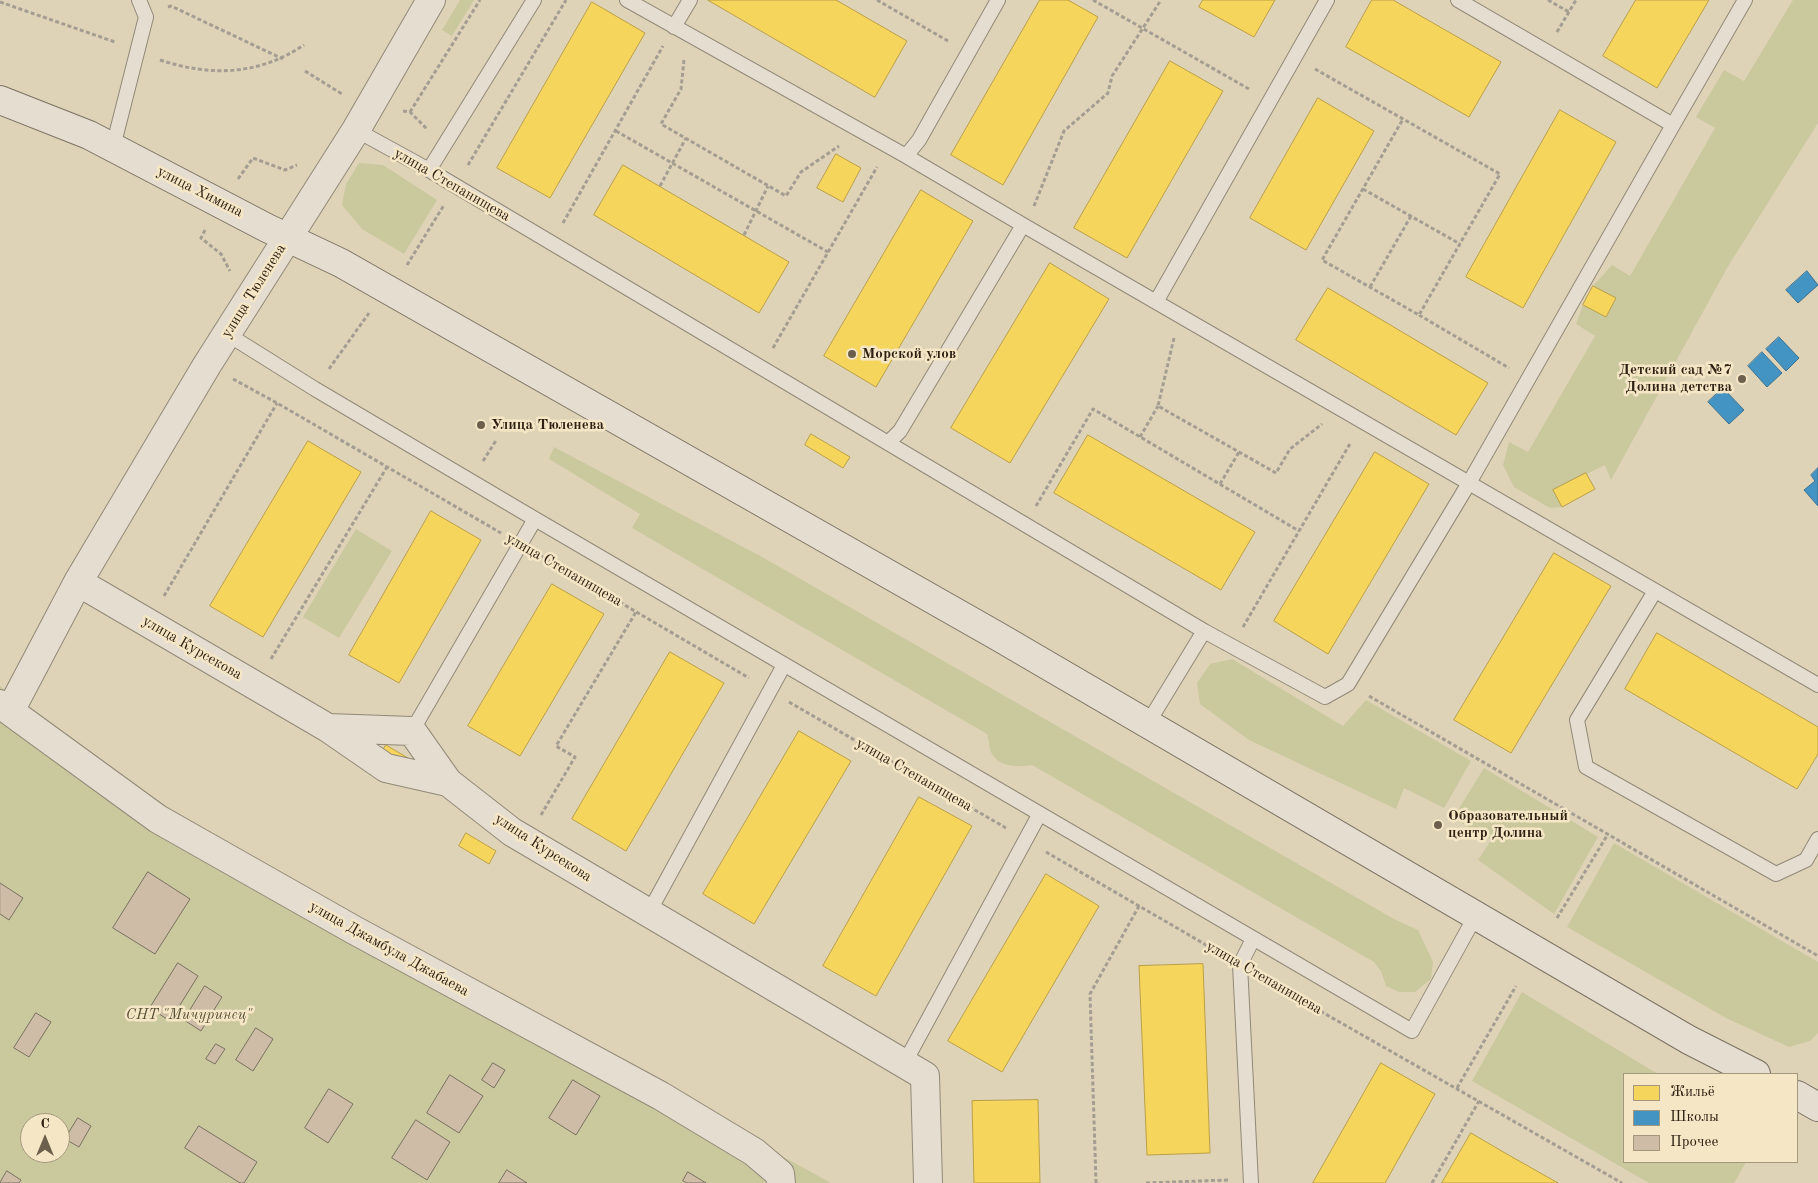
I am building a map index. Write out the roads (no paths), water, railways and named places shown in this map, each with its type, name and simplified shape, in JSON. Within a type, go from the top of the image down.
[{"type":"street","name":"улица Тюленева","points":[[5,707],[207,365],[356,130],[431,0]]},
{"type":"street","name":"улица Химина","points":[[0,100],[89,135],[287,237]]},
{"type":"street","points":[[287,237],[341,263],[387,289],[1148,723],[1689,1040],[1754,1073]]},
{"type":"street","name":"улица Курсекова","points":[[78,582],[328,728],[412,730],[448,782],[526,840],[648,914],[925,1076],[928,1183]]},
{"type":"street","name":"улица Джамбула Джабаева","points":[[5,707],[158,819],[354,930],[661,1096],[754,1152],[780,1174],[781,1183]]},
{"type":"street","points":[[328,728],[386,768],[448,782]]},
{"type":"street","points":[[1798,1096],[1818,1107]]},
{"type":"lane","points":[[113,147],[136,51],[146,18],[138,0]]},
{"type":"lane","points":[[429,170],[534,0]]},
{"type":"lane","points":[[627,0],[906,156],[1340,410],[1818,685]]},
{"type":"lane","points":[[674,27],[690,0]]},
{"type":"lane","points":[[906,156],[918,140],[998,0]]},
{"type":"lane","points":[[1156,302],[1327,0]]},
{"type":"lane","points":[[1458,0],[1673,125]]},
{"type":"lane","points":[[1469,483],[1744,0]]},
{"type":"lane","name":"улица Степанищева","points":[[356,130],[429,170],[1204,632],[1325,697],[1348,684],[1469,483]]},
{"type":"lane","points":[[888,443],[900,431],[1024,226]]},
{"type":"lane","points":[[227,334],[315,389],[535,519],[1412,1031],[1476,915]]},
{"type":"lane","points":[[412,730],[535,519]]},
{"type":"lane","points":[[1655,590],[1577,720],[1586,767],[1776,874],[1806,860],[1818,839]]},
{"type":"lane","points":[[1148,723],[1204,632]]},
{"type":"lane","points":[[648,914],[772,691],[784,665]]},
{"type":"lane","points":[[904,1064],[1025,839],[1040,815]]},
{"type":"lane","points":[[1251,1181],[1240,965],[1253,939]]},
{"type":"place","name":"Морской улов","points":[[852,354]]},
{"type":"place","name":"Детский сад №7 Долина детства","points":[[1742,379]]},
{"type":"place","name":"Улица Тюленева","points":[[481,425]]},
{"type":"place","name":"Образовательный центр Долина","points":[[1438,825]]},
{"type":"park label","name":"СНТ \"Мичуринец\"","points":[[189,1015]]}]
